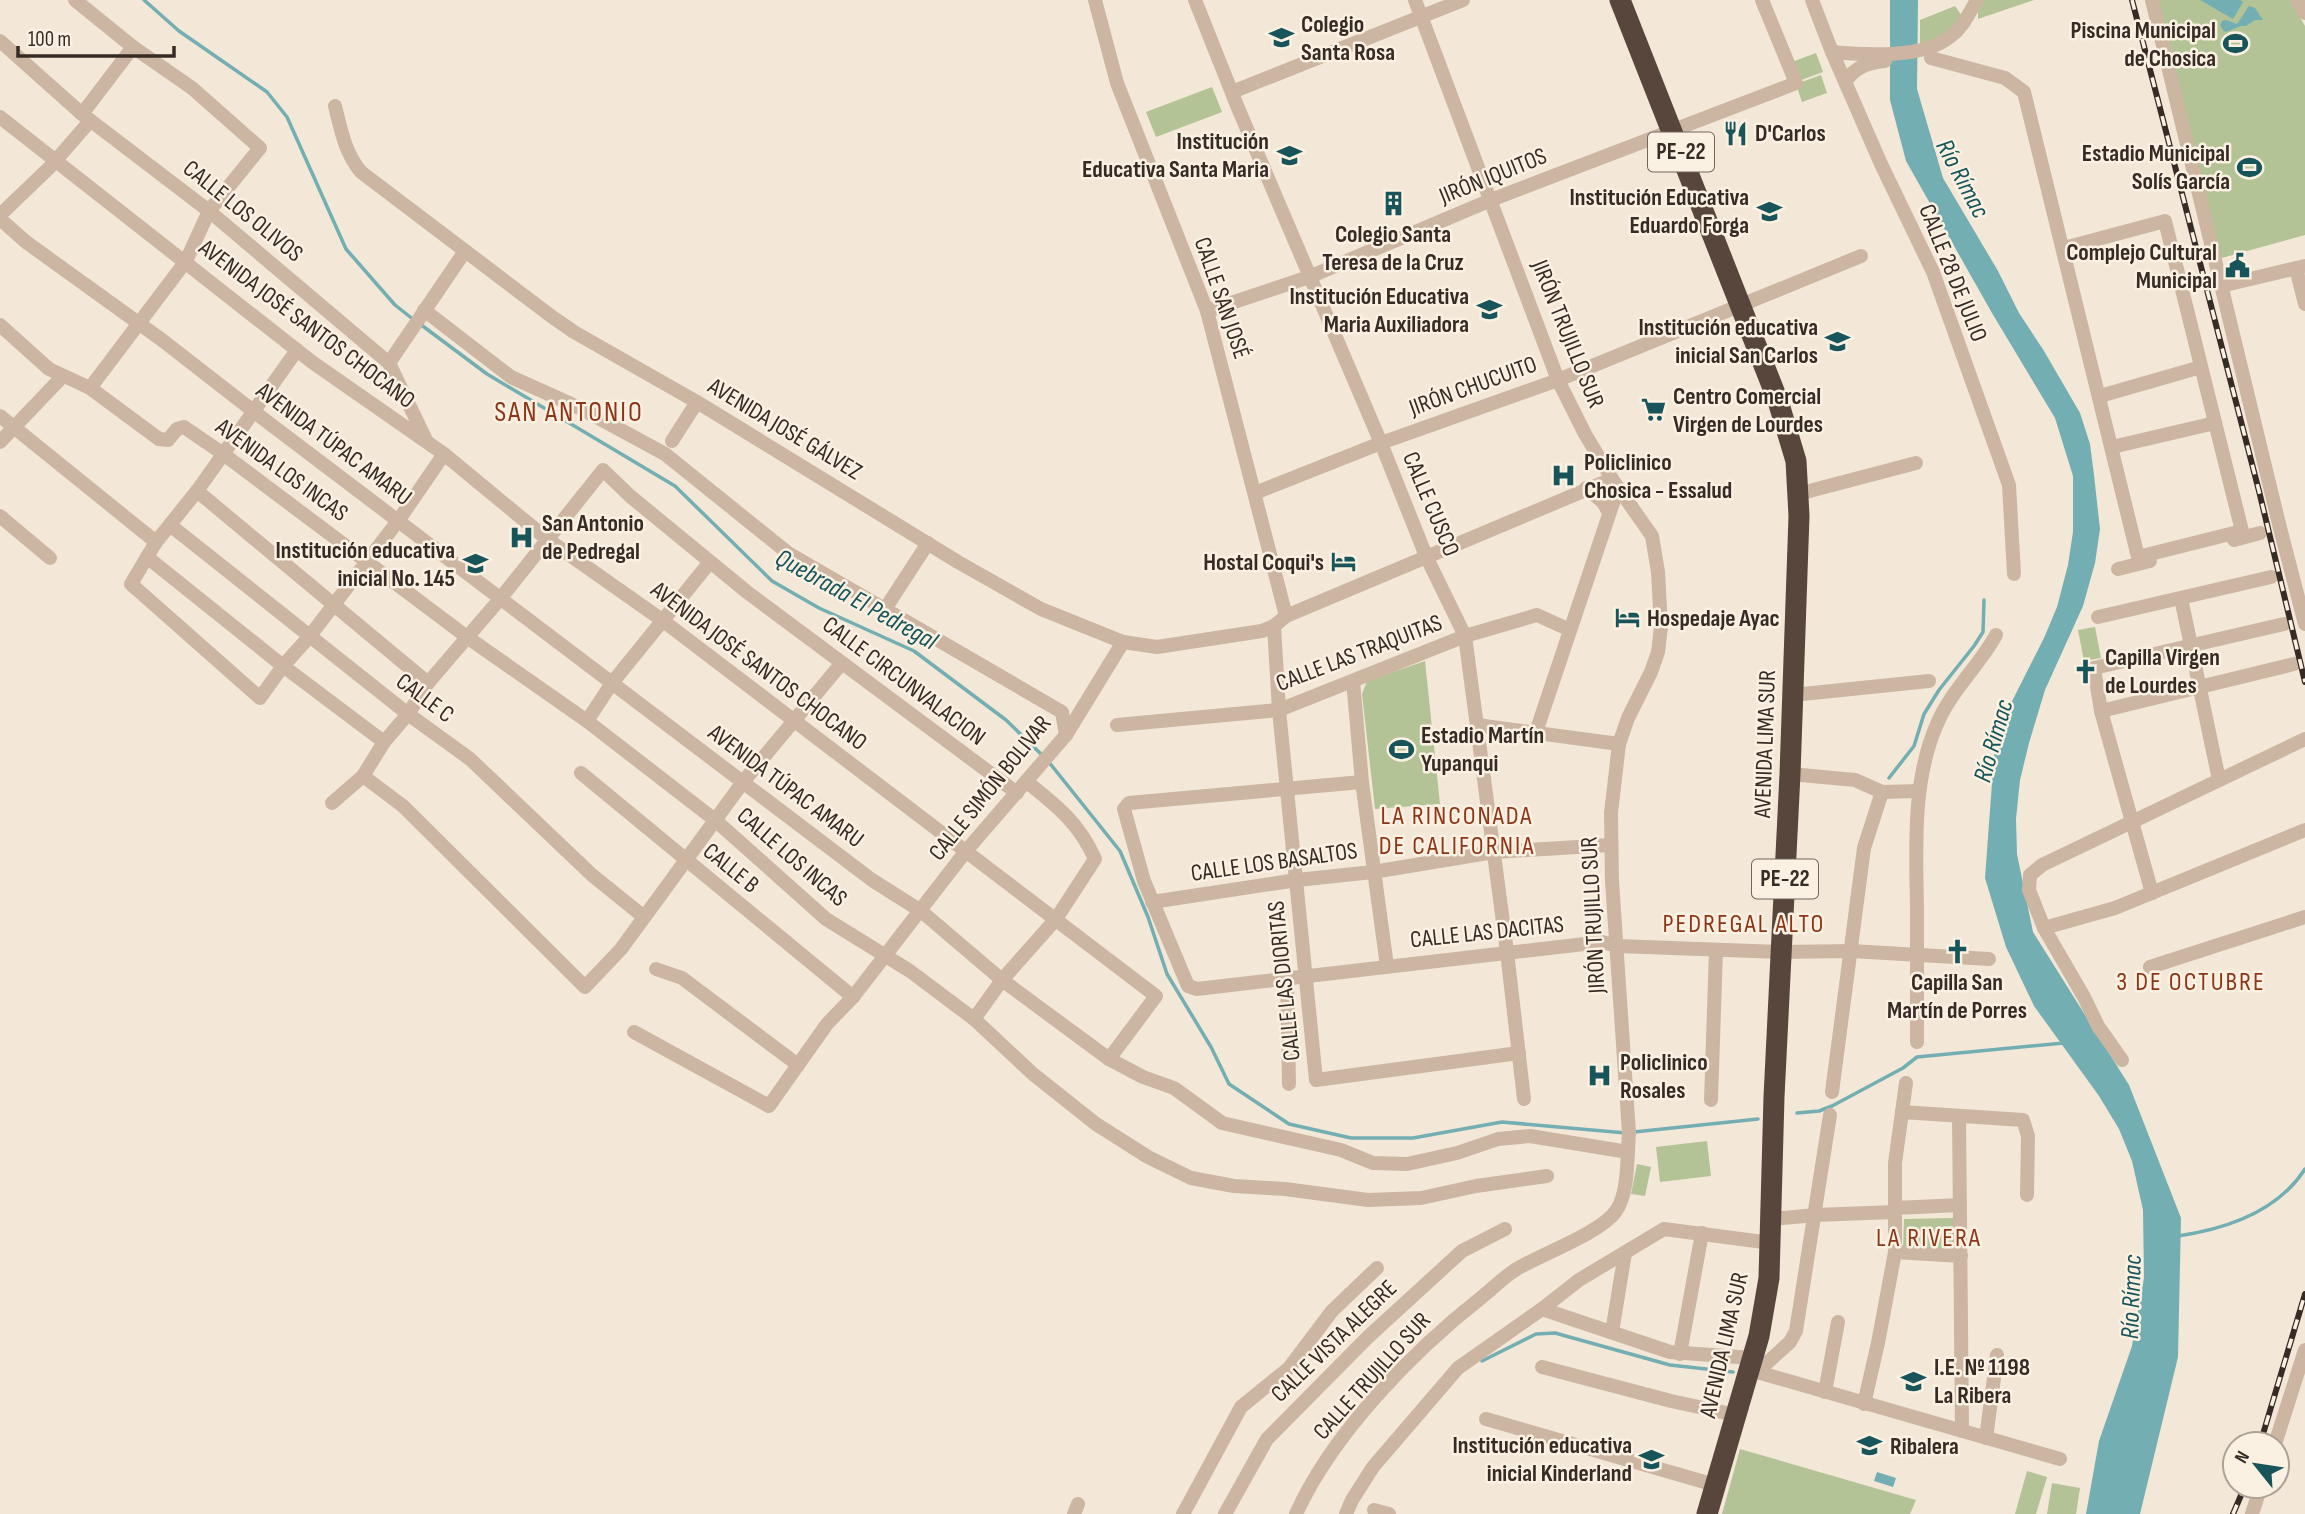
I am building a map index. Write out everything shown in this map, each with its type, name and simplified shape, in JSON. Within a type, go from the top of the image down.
[{"type":"highway","name":"AVENIDA LIMA SUR","points":[[1620,0],[1778,401],[1796,461],[1798,494],[1790,774],[1774,1097],[1771,1243],[1755,1365],[1736,1415],[1707,1514]]},
{"type":"street","points":[[75,0],[133,47],[192,88],[260,148],[209,211],[186,261],[90,388]]},
{"type":"street","name":"CALLE SAN JOSÉ","points":[[1095,0],[1117,83],[1207,311],[1286,616]]},
{"type":"street","name":"CALLE CUSCO","points":[[1195,0],[1426,556],[1465,636],[1524,1099]]},
{"type":"street","name":"JIRÓN TRUJILLO SUR","points":[[1415,0],[1558,380],[1584,434],[1615,484],[1647,527],[1655,547],[1661,627],[1655,663],[1628,718],[1619,744],[1611,813],[1610,845],[1629,1133]]},
{"type":"street","points":[[1232,92],[1463,0]]},
{"type":"street","name":"JIRÓN IQUITOS","points":[[1207,311],[1309,277],[1491,200],[1796,83],[1762,0]]},
{"type":"street","name":"CALLE 28 DE JULIO","points":[[1812,0],[1881,164],[1933,272],[2009,485],[2014,575]]},
{"type":"street","points":[[1967,0],[1968,16]]},
{"type":"street","points":[[1925,56],[1958,30],[1977,0]]},
{"type":"street","points":[[2152,0],[2304,620]]},
{"type":"street","points":[[2297,0],[2305,13]]},
{"type":"street","name":"CALLE LOS OLIVOS","points":[[0,41],[86,118],[209,211],[389,363],[427,441]]},
{"type":"street","points":[[0,217],[55,161],[133,47]]},
{"type":"street","points":[[1832,52],[1887,57],[1925,56],[2005,78],[2024,92],[2138,557],[2242,531],[2165,221],[2064,248]]},
{"type":"street","points":[[1845,82],[1863,65],[1887,57]]},
{"type":"street","name":"AVENIDA JOSÉ GÁLVEZ","points":[[335,106],[346,149],[361,172],[575,332],[698,402],[1041,609],[1124,642],[1157,647],[1262,631],[1274,626],[1286,616],[1586,488],[1615,484]]},
{"type":"street","name":"AVENIDA JOSÉ SANTOS CHOCANO","points":[[0,117],[297,350],[427,441],[547,539],[662,620],[1156,996],[1109,1059]]},
{"type":"street","name":"AVENIDA TÚPAC AMARU","points":[[0,217],[26,242],[138,323],[872,880],[921,911],[1002,980],[1109,1059],[1143,1077],[1174,1088],[1222,1123],[1342,1150],[1373,1163],[1407,1164],[1457,1153],[1498,1139],[1530,1136],[1628,1152]]},
{"type":"street","points":[[389,363],[465,251]]},
{"type":"street","name":"JIRÓN CHUCUITO","points":[[1255,493],[1381,443],[1558,380],[1861,256]]},
{"type":"street","points":[[2221,286],[2301,267],[2305,304]]},
{"type":"street","points":[[424,310],[511,377],[582,409],[665,454],[788,553],[1062,712],[1066,735]]},
{"type":"street","name":"AVENIDA LOS INCAS","points":[[0,325],[49,369],[90,388],[159,439],[167,440],[177,429],[184,427],[307,515],[467,637]]},
{"type":"street","points":[[297,350],[197,491],[156,542],[131,584],[260,698],[398,521],[444,454]]},
{"type":"street","points":[[2099,396],[2201,367]]},
{"type":"street","points":[[0,442],[63,376]]},
{"type":"street","points":[[672,442],[698,402]]},
{"type":"street","points":[[0,416],[156,542]]},
{"type":"street","points":[[2112,447],[2215,423]]},
{"type":"street","points":[[1798,494],[1916,463]]},
{"type":"street","name":"CALLE CIRCUNVALACION","points":[[547,539],[603,470],[630,496],[710,562],[1017,793]]},
{"type":"street","points":[[1536,732],[1609,513],[1615,484]]},
{"type":"street","points":[[1586,488],[1603,502],[1609,513]]},
{"type":"street","points":[[197,491],[428,683]]},
{"type":"street","points":[[0,516],[50,558]]},
{"type":"street","name":"CALLE C","points":[[170,525],[309,637],[470,759],[592,875],[644,917]]},
{"type":"street","points":[[2118,569],[2260,533]]},
{"type":"street","points":[[332,803],[363,776],[384,742],[408,714],[428,683],[547,539]]},
{"type":"street","points":[[885,609],[928,543]]},
{"type":"street","points":[[147,557],[283,666],[384,742]]},
{"type":"street","points":[[587,722],[612,683],[710,562]]},
{"type":"street","points":[[2098,617],[2272,577]]},
{"type":"street","points":[[2181,598],[2219,780]]},
{"type":"street","name":"CALLE LAS TRAQUITAS","points":[[1117,725],[1279,710],[1465,636],[1537,615],[1570,630]]},
{"type":"street","points":[[2152,893],[2101,711],[2094,668],[2284,624]]},
{"type":"street","name":"CALLE LAS DIORITAS","points":[[1274,626],[1279,710],[1316,1080],[1519,1053]]},
{"type":"street","points":[[1917,1042],[1919,791],[1937,722],[1986,654],[1996,635]]},
{"type":"street","name":"CALLE LOS INCAS","points":[[467,637],[587,722],[715,820],[826,919],[910,971],[974,1019],[1033,1074],[1096,1124],[1148,1157],[1191,1178],[1234,1186],[1368,1199],[1421,1198],[1476,1186],[1547,1176]]},
{"type":"street","name":"CALLE SIMÓN BOLIVAR","points":[[634,1032],[769,1106],[827,1024],[853,997],[966,851],[1066,735],[1124,642]]},
{"type":"street","points":[[363,776],[403,806],[585,987],[621,949],[743,782],[841,663]]},
{"type":"street","points":[[2101,711],[2294,664]]},
{"type":"street","points":[[1353,681],[1362,782],[1387,966]]},
{"type":"street","points":[[1793,695],[1929,681]]},
{"type":"street","points":[[1477,725],[1619,744]]},
{"type":"street","points":[[2122,1060],[2098,1026],[2044,928],[2029,890],[2030,875],[2036,868],[2305,739]]},
{"type":"street","name":"CALLE B","points":[[581,773],[853,997]]},
{"type":"street","points":[[1790,774],[1855,780],[1882,792],[1919,791]]},
{"type":"street","points":[[974,1019],[1002,980],[1055,919],[1095,859],[1086,838],[1059,808],[1027,782]]},
{"type":"street","points":[[1152,902],[1124,809],[1129,803],[1362,782]]},
{"type":"street","points":[[1832,1092],[1864,848],[1882,792]]},
{"type":"street","points":[[2044,928],[2115,908],[2305,830]]},
{"type":"street","name":"CALLE LOS BASALTOS","points":[[1152,902],[1297,880],[1373,872],[1494,852],[1610,845]]},
{"type":"street","name":"CALLE LAS DACITAS","points":[[1152,902],[1188,986],[1198,989],[1602,942],[1618,946],[1782,952],[1851,951],[1989,959]]},
{"type":"street","points":[[2150,967],[2305,917]]},
{"type":"street","points":[[1711,1100],[1716,950]]},
{"type":"street","points":[[656,969],[682,978],[798,1065]]},
{"type":"street","points":[[1287,978],[1289,1084]]},
{"type":"street","points":[[1864,1404],[1895,1252],[1895,1163],[1906,1083]]},
{"type":"street","points":[[1902,1112],[2023,1120],[2028,1136],[2027,1195]]},
{"type":"street","points":[[1755,1365],[1790,1342],[1796,1331],[1830,1115]]},
{"type":"street","points":[[1959,1116],[1962,1431]]},
{"type":"street","name":"CALLE TRUJILLO SUR","points":[[1296,1514],[1311,1484],[1347,1433],[1433,1337],[1514,1270],[1603,1223],[1616,1212],[1624,1188],[1629,1133]]},
{"type":"street","points":[[1772,1219],[1960,1205]]},
{"type":"street","name":"CALLE VISTA ALEGRE","points":[[1225,1514],[1267,1439],[1359,1346],[1462,1251],[1506,1229]]},
{"type":"street","points":[[1346,1514],[1373,1467],[1458,1368],[1578,1280],[1664,1229],[1771,1243]]},
{"type":"street","points":[[1680,1354],[1702,1233]]},
{"type":"street","points":[[1612,1332],[1625,1252]]},
{"type":"street","points":[[1895,1252],[1961,1256]]},
{"type":"street","points":[[1182,1514],[1241,1407],[1289,1368],[1332,1311],[1377,1268]]},
{"type":"street","points":[[1542,1309],[1680,1354],[1755,1365],[1825,1392],[2060,1459]]},
{"type":"street","points":[[1825,1392],[1838,1322]]},
{"type":"street","points":[[2279,1430],[2305,1350]]},
{"type":"street","points":[[1986,1438],[1997,1355]]},
{"type":"street","points":[[1542,1367],[1736,1415]]},
{"type":"street","points":[[1486,1419],[1715,1485]]},
{"type":"street","points":[[1374,1510],[1389,1514]]},
{"type":"green space","points":[[1983,0],[2034,0],[1978,19]]},
{"type":"green space","name":"Estadio Municipal Solís García","points":[[2156,0],[2290,0],[2305,26],[2305,235],[2218,259]]},
{"type":"green space","points":[[1955,6],[1962,16],[1951,30],[1920,46],[1920,20]]},
{"type":"green space","points":[[1816,53],[1823,72],[1796,82],[1789,63]]},
{"type":"green space","points":[[1821,75],[1827,93],[1802,102],[1796,84]]},
{"type":"green space","points":[[1212,87],[1222,112],[1156,137],[1146,112]]},
{"type":"green space","points":[[2095,627],[2101,658],[2084,661],[2078,630]]},
{"type":"green space","name":"Estadio Martín Yupanqui","points":[[1425,661],[1440,804],[1375,809],[1362,694],[1367,681]]},
{"type":"green space","points":[[1707,1141],[1711,1176],[1660,1182],[1656,1147]]},
{"type":"green space","points":[[1637,1164],[1651,1167],[1645,1196],[1631,1194]]},
{"type":"green space","points":[[1953,1218],[1954,1250],[1903,1250],[1904,1219]]},
{"type":"green space","points":[[1740,1449],[1916,1500],[1910,1514],[1722,1514]]},
{"type":"green space","points":[[2027,1471],[2047,1477],[2036,1514],[2015,1514]]},
{"type":"green space","points":[[2052,1483],[2080,1488],[2076,1514],[2047,1514]]},
{"type":"water","points":[[1890,0],[1918,0],[1917,89],[1943,178],[1998,271],[2019,313],[2080,413],[2090,444],[2100,529],[2095,563],[2083,606],[2045,690],[2029,743],[2020,780],[2016,819],[2017,854],[2033,932],[2129,1085],[2181,1218],[2178,1357],[2140,1514],[2086,1514],[2099,1441],[2132,1346],[2144,1278],[2143,1210],[2132,1161],[2119,1129],[2099,1096],[2034,1006],[2006,947],[1985,878],[1994,756],[2001,723],[2057,607],[2073,532],[2073,476],[2055,418],[1906,161],[1890,100]]},
{"type":"water","points":[[2200,0],[2240,0],[2243,2],[2233,19]]},
{"type":"water","points":[[2249,6],[2255,8],[2263,20],[2255,20],[2246,26],[2226,32],[2223,30],[2220,25],[2222,21],[2237,24]]},
{"type":"water","points":[[1877,1472],[1896,1478],[1893,1487],[1874,1481]]},
{"type":"waterway","name":"Quebrada El Pedregal","points":[[144,0],[179,31],[267,92],[287,117],[346,249],[395,305],[414,320]]},
{"type":"waterway","name":"Quebrada El Pedregal","points":[[420,324],[487,374],[675,486],[772,581],[819,608],[914,651],[1006,720],[1042,755]]},
{"type":"waterway","points":[[1889,778],[1914,746],[1924,714],[1939,690],[1983,632],[1984,600]]},
{"type":"waterway","name":"Quebrada El Pedregal","points":[[1048,761],[1120,851],[1148,917],[1167,974],[1211,1047],[1229,1084],[1289,1124],[1351,1138],[1413,1138],[1502,1122],[1626,1133]]},
{"type":"waterway","name":"Quebrada El Pedregal","points":[[1797,1113],[1819,1111],[1832,1106],[1903,1068],[1917,1057],[2064,1043]]},
{"type":"waterway","name":"Quebrada El Pedregal","points":[[1634,1132],[1758,1119]]},
{"type":"waterway","points":[[2178,1236],[2232,1223],[2249,1216],[2281,1196],[2305,1169]]},
{"type":"waterway","points":[[1482,1361],[1536,1334],[1555,1333],[1670,1365],[1733,1372]]},
{"type":"railway","points":[[2132,0],[2259,491],[2305,682]]},
{"type":"railway","points":[[2264,1430],[2305,1294]]},
{"type":"railway","points":[[2233,1514],[2239,1500]]},
{"type":"place","name":"Colegio Santa Rosa","points":[[1281,38]]},
{"type":"place","name":"Piscina Municipal de Chosica","points":[[2236,44]]},
{"type":"place","name":"D'Carlos","points":[[1735,133]]},
{"type":"place","name":"Institución Educativa Santa Maria","points":[[1289,155]]},
{"type":"place","name":"Estadio Municipal Solís García","points":[[2250,167]]},
{"type":"place","name":"Colegio Santa Teresa de la Cruz","points":[[1393,203]]},
{"type":"place","name":"Institución Educativa Eduardo Forga","points":[[1769,211]]},
{"type":"place","name":"Complejo Cultural Municipal","points":[[2237,266]]},
{"type":"place","name":"Institución Educativa Maria Auxiliadora","points":[[1489,310]]},
{"type":"place","name":"Institución educativa inicial San Carlos","points":[[1838,341]]},
{"type":"place","name":"Centro Comercial Virgen de Lourdes","points":[[1653,410]]},
{"type":"place","name":"Policlinico Chosica - Essalud","points":[[1564,476]]},
{"type":"place","name":"San Antonio de Pedregal","points":[[522,537]]},
{"type":"place","name":"Hostal Coqui's","points":[[1344,562]]},
{"type":"place","name":"Institución educativa inicial No. 145","points":[[475,564]]},
{"type":"place","name":"Hospedaje Ayac","points":[[1627,618]]},
{"type":"place","name":"Capilla Virgen de Lourdes","points":[[2085,671]]},
{"type":"place","name":"Estadio Martín Yupanqui","points":[[1401,749]]},
{"type":"place","name":"Capilla San Martín de Porres","points":[[1957,951]]},
{"type":"place","name":"Policlinico Rosales","points":[[1600,1076]]},
{"type":"place","name":"I.E. Nº 1198 La Ribera","points":[[1914,1381]]},
{"type":"place","name":"Ribalera","points":[[1870,1446]]},
{"type":"place","name":"Institución educativa inicial Kinderland","points":[[1652,1459]]},
{"type":"district","name":"SAN ANTONIO","points":[[569,412]]},
{"type":"district","name":"LA RINCONADA DE CALIFORNIA","points":[[1457,831]]},
{"type":"district","name":"PEDREGAL ALTO","points":[[1744,924]]},
{"type":"district","name":"3 DE OCTUBRE","points":[[2191,982]]},
{"type":"district","name":"LA RIVERA","points":[[1929,1238]]},
{"type":"water label","name":"Río Rímac","points":[[1962,179]]},
{"type":"water label","name":"Río Rímac","points":[[1994,741]]},
{"type":"water label","name":"Río Rímac","points":[[2132,1297]]}]
